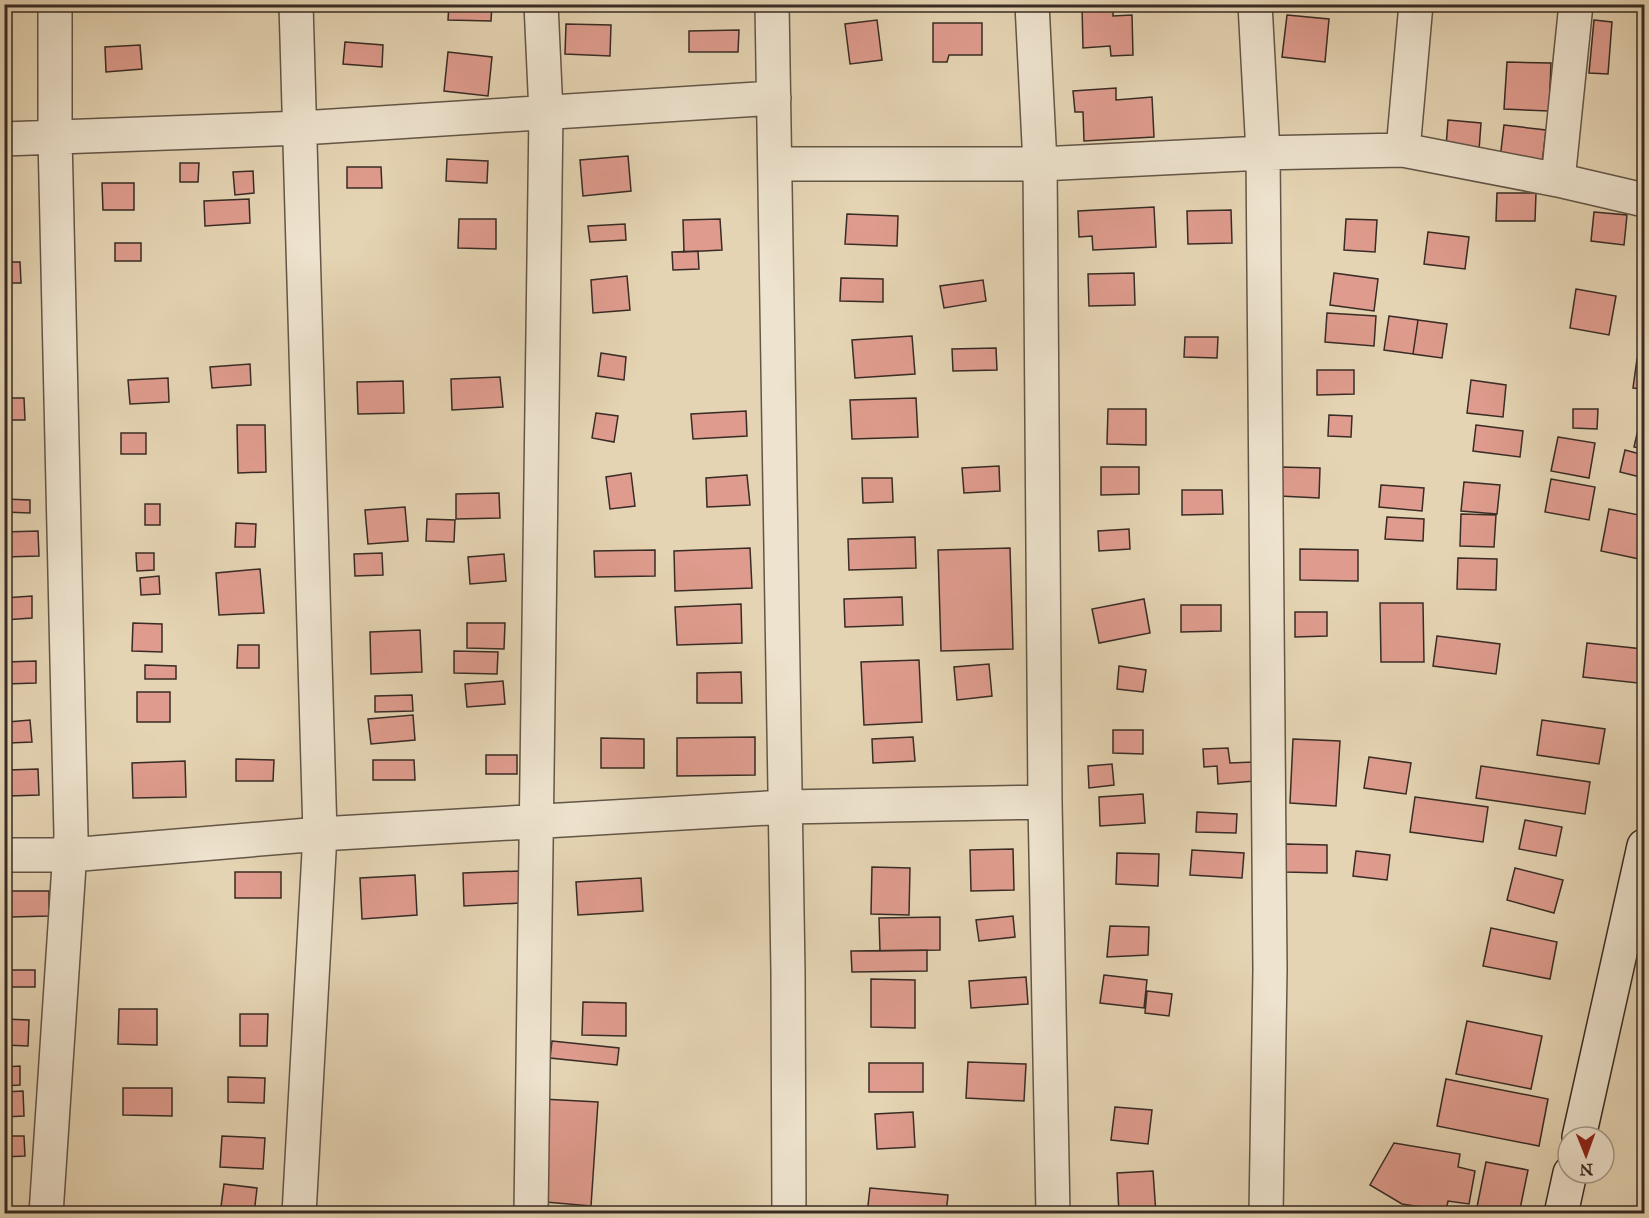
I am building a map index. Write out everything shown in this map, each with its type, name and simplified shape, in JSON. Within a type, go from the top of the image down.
[{"type":"street","points":[[46,1214],[71,834],[55,137],[55,4]]},
{"type":"street","points":[[296,4],[320,834],[299,1214]]},
{"type":"street","points":[[531,1214],[546,113],[541,4]]},
{"type":"street","points":[[771,4],[776,164],[786,807],[789,1214]]},
{"type":"street","points":[[1032,4],[1040,164],[1046,802],[1053,1214]]},
{"type":"street","points":[[1255,4],[1263,153],[1270,970],[1266,1214]]},
{"type":"street","points":[[1403,150],[1416,4]]},
{"type":"street","points":[[1558,180],[1576,4]]},
{"type":"street","points":[[4,139],[301,128],[774,98]]},
{"type":"street","points":[[776,164],[1040,164],[1263,153],[1403,150],[1558,180],[1644,200]]},
{"type":"street","points":[[4,855],[70,855],[320,834],[786,807],[1046,802]]},
{"type":"street","points":[[1582,1125],[1644,846]]},
{"type":"street","points":[[1561,1214],[1567,1185]]},
{"type":"building","points":[[4,4],[9,4],[10,28],[4,28]]},
{"type":"building","points":[[449,4],[492,4],[491,21],[448,20]]},
{"type":"building","points":[[586,4],[635,4],[635,5],[586,11]]},
{"type":"building","points":[[1113,4],[1113,16],[1132,15],[1133,55],[1111,56],[1110,46],[1083,48],[1082,6]]},
{"type":"building","points":[[1287,15],[1329,19],[1325,62],[1282,57]]},
{"type":"building","points":[[877,20],[882,60],[850,64],[845,24]]},
{"type":"building","points":[[1594,20],[1612,22],[1608,74],[1589,73]]},
{"type":"building","points":[[933,23],[982,23],[982,55],[949,55],[947,62],[933,62]]},
{"type":"building","points":[[566,24],[611,25],[610,56],[565,54]]},
{"type":"building","points":[[739,30],[738,52],[689,52],[689,31]]},
{"type":"building","points":[[345,42],[383,45],[382,67],[343,64]]},
{"type":"building","points":[[140,45],[142,69],[106,72],[105,47]]},
{"type":"building","points":[[448,52],[492,57],[488,96],[444,91]]},
{"type":"building","points":[[4,60],[10,60],[11,91],[4,91]]},
{"type":"building","points":[[1507,62],[1551,63],[1549,111],[1504,109]]},
{"type":"building","points":[[1116,88],[1116,100],[1152,97],[1154,137],[1084,141],[1083,112],[1075,112],[1073,91]]},
{"type":"building","points":[[1448,120],[1481,123],[1479,150],[1446,147]]},
{"type":"building","points":[[1504,125],[1546,130],[1542,164],[1500,159]]},
{"type":"building","points":[[628,156],[631,191],[583,196],[580,160]]},
{"type":"building","points":[[447,159],[488,161],[487,183],[446,181]]},
{"type":"building","points":[[180,163],[199,163],[198,182],[180,182]]},
{"type":"building","points":[[347,167],[381,167],[382,188],[347,188]]},
{"type":"building","points":[[253,171],[254,193],[235,195],[233,172]]},
{"type":"building","points":[[102,183],[134,183],[134,210],[103,210]]},
{"type":"building","points":[[1497,193],[1536,193],[1535,221],[1496,221]]},
{"type":"building","points":[[249,199],[250,223],[205,226],[204,201]]},
{"type":"building","points":[[1154,207],[1156,247],[1093,250],[1092,236],[1079,237],[1078,211]]},
{"type":"building","points":[[1231,210],[1232,243],[1188,244],[1187,211]]},
{"type":"building","points":[[1594,212],[1627,215],[1624,245],[1591,241]]},
{"type":"building","points":[[847,214],[898,216],[897,246],[845,244]]},
{"type":"building","points":[[459,219],[496,219],[496,249],[458,248]]},
{"type":"building","points":[[720,219],[722,250],[684,252],[683,220]]},
{"type":"building","points":[[1346,219],[1377,220],[1375,252],[1344,250]]},
{"type":"building","points":[[625,224],[626,240],[590,242],[588,226]]},
{"type":"building","points":[[1428,232],[1469,237],[1465,269],[1424,264]]},
{"type":"building","points":[[115,243],[141,243],[141,261],[115,261]]},
{"type":"building","points":[[698,251],[699,269],[673,270],[672,252]]},
{"type":"building","points":[[4,262],[20,262],[21,283],[4,283]]},
{"type":"building","points":[[1134,273],[1135,305],[1089,306],[1088,274]]},
{"type":"building","points":[[1334,273],[1378,279],[1374,311],[1330,305]]},
{"type":"building","points":[[627,276],[630,310],[593,313],[591,280]]},
{"type":"building","points":[[841,278],[883,279],[883,302],[840,301]]},
{"type":"building","points":[[983,280],[986,301],[944,308],[940,286]]},
{"type":"building","points":[[1576,289],[1616,296],[1609,335],[1570,328]]},
{"type":"building","points":[[1327,313],[1376,316],[1374,346],[1325,342]]},
{"type":"building","points":[[1389,316],[1418,320],[1413,354],[1384,350]]},
{"type":"building","points":[[1418,320],[1447,324],[1442,358],[1413,354]]},
{"type":"building","points":[[912,336],[915,374],[855,378],[852,340]]},
{"type":"building","points":[[1185,337],[1218,337],[1217,358],[1184,357]]},
{"type":"building","points":[[996,348],[997,370],[953,371],[952,349]]},
{"type":"building","points":[[601,353],[626,357],[624,380],[598,376]]},
{"type":"building","points":[[1637,359],[1644,361],[1644,389],[1633,388]]},
{"type":"building","points":[[250,364],[251,385],[212,388],[210,367]]},
{"type":"building","points":[[1317,370],[1354,370],[1354,394],[1317,395]]},
{"type":"building","points":[[500,377],[503,407],[452,410],[451,379]]},
{"type":"building","points":[[168,378],[169,402],[130,404],[128,380]]},
{"type":"building","points":[[1471,380],[1506,385],[1503,417],[1467,413]]},
{"type":"building","points":[[403,381],[404,413],[358,414],[357,382]]},
{"type":"building","points":[[4,398],[24,398],[25,420],[4,420]]},
{"type":"building","points":[[916,398],[918,437],[852,439],[850,400]]},
{"type":"building","points":[[1108,409],[1146,409],[1146,445],[1107,444]]},
{"type":"building","points":[[1573,409],[1598,409],[1597,429],[1573,428]]},
{"type":"building","points":[[746,411],[747,436],[693,439],[691,414]]},
{"type":"building","points":[[596,413],[618,416],[614,442],[592,438]]},
{"type":"building","points":[[1329,415],[1352,416],[1351,437],[1328,436]]},
{"type":"building","points":[[1640,421],[1644,422],[1644,449],[1634,447]]},
{"type":"building","points":[[237,425],[265,425],[266,472],[238,473]]},
{"type":"building","points":[[1476,425],[1523,431],[1520,457],[1473,451]]},
{"type":"building","points":[[121,433],[146,433],[146,454],[121,454]]},
{"type":"building","points":[[1558,437],[1595,443],[1589,478],[1551,471]]},
{"type":"building","points":[[1625,450],[1644,455],[1644,478],[1620,472]]},
{"type":"building","points":[[999,466],[1000,491],[964,493],[962,468]]},
{"type":"building","points":[[1101,467],[1139,467],[1139,494],[1101,495]]},
{"type":"building","points":[[1281,467],[1320,468],[1319,498],[1280,496]]},
{"type":"building","points":[[631,473],[635,506],[610,509],[606,477]]},
{"type":"building","points":[[747,475],[750,505],[707,507],[706,478]]},
{"type":"building","points":[[862,478],[892,478],[893,502],[863,503]]},
{"type":"building","points":[[1551,479],[1595,487],[1589,520],[1545,512]]},
{"type":"building","points":[[1464,482],[1500,485],[1497,514],[1461,511]]},
{"type":"building","points":[[1381,485],[1424,488],[1422,511],[1379,507]]},
{"type":"building","points":[[1182,490],[1222,490],[1223,514],[1182,515]]},
{"type":"building","points":[[499,493],[500,518],[456,519],[456,494]]},
{"type":"building","points":[[4,499],[30,500],[30,513],[4,512]]},
{"type":"building","points":[[145,504],[160,504],[160,525],[145,525]]},
{"type":"building","points":[[405,507],[408,541],[368,544],[365,510]]},
{"type":"building","points":[[1609,509],[1644,516],[1644,560],[1601,551]]},
{"type":"building","points":[[1461,514],[1496,515],[1494,547],[1460,546]]},
{"type":"building","points":[[1387,517],[1424,519],[1423,541],[1385,539]]},
{"type":"building","points":[[427,519],[455,520],[454,542],[426,541]]},
{"type":"building","points":[[236,523],[256,524],[255,547],[235,547]]},
{"type":"building","points":[[1129,529],[1130,549],[1099,551],[1098,531]]},
{"type":"building","points":[[38,531],[39,556],[4,557],[4,532]]},
{"type":"building","points":[[915,537],[916,568],[849,570],[848,539]]},
{"type":"building","points":[[750,548],[752,588],[675,591],[674,551]]},
{"type":"building","points":[[1010,548],[1013,649],[941,651],[938,550]]},
{"type":"building","points":[[1300,549],[1358,550],[1358,581],[1300,580]]},
{"type":"building","points":[[655,550],[655,576],[595,577],[594,551]]},
{"type":"building","points":[[136,553],[154,553],[154,570],[137,571]]},
{"type":"building","points":[[382,553],[383,575],[355,576],[354,554]]},
{"type":"building","points":[[504,554],[506,581],[470,584],[468,557]]},
{"type":"building","points":[[1458,558],[1497,559],[1496,590],[1457,589]]},
{"type":"building","points":[[260,569],[264,613],[219,615],[216,573]]},
{"type":"building","points":[[159,576],[160,594],[141,595],[140,578]]},
{"type":"building","points":[[32,596],[32,618],[4,620],[4,598]]},
{"type":"building","points":[[902,597],[903,625],[845,627],[844,599]]},
{"type":"building","points":[[1144,599],[1150,633],[1099,643],[1092,609]]},
{"type":"building","points":[[1380,603],[1423,603],[1424,662],[1381,662]]},
{"type":"building","points":[[741,604],[742,643],[677,645],[675,607]]},
{"type":"building","points":[[1181,605],[1221,605],[1221,631],[1181,632]]},
{"type":"building","points":[[1295,612],[1327,612],[1327,636],[1295,637]]},
{"type":"building","points":[[133,623],[162,624],[162,652],[132,651]]},
{"type":"building","points":[[467,623],[505,623],[504,649],[467,648]]},
{"type":"building","points":[[420,630],[422,672],[371,674],[370,632]]},
{"type":"building","points":[[1437,636],[1500,644],[1496,674],[1433,666]]},
{"type":"building","points":[[1587,643],[1643,649],[1638,683],[1583,677]]},
{"type":"building","points":[[238,645],[259,645],[259,668],[237,668]]},
{"type":"building","points":[[454,651],[498,652],[497,674],[454,673]]},
{"type":"building","points":[[919,660],[922,722],[864,725],[861,662]]},
{"type":"building","points":[[36,661],[36,683],[6,684],[6,662]]},
{"type":"building","points":[[989,664],[992,696],[957,700],[954,667]]},
{"type":"building","points":[[145,665],[176,666],[176,679],[145,679]]},
{"type":"building","points":[[1119,666],[1146,670],[1143,692],[1117,689]]},
{"type":"building","points":[[741,672],[742,703],[697,703],[697,673]]},
{"type":"building","points":[[503,681],[505,704],[467,707],[465,684]]},
{"type":"building","points":[[137,692],[170,692],[170,722],[137,722]]},
{"type":"building","points":[[412,695],[413,711],[375,712],[375,696]]},
{"type":"building","points":[[413,715],[415,740],[371,744],[368,719]]},
{"type":"building","points":[[30,720],[32,742],[9,743],[8,722]]},
{"type":"building","points":[[1542,720],[1605,729],[1599,764],[1537,755]]},
{"type":"building","points":[[1113,730],[1143,730],[1143,754],[1113,753]]},
{"type":"building","points":[[755,737],[755,775],[677,776],[677,738]]},
{"type":"building","points":[[913,737],[915,761],[873,763],[872,739]]},
{"type":"building","points":[[601,738],[644,739],[644,768],[601,768]]},
{"type":"building","points":[[1293,739],[1340,741],[1336,806],[1290,803]]},
{"type":"building","points":[[1228,748],[1230,763],[1253,762],[1255,781],[1218,784],[1217,766],[1204,767],[1203,749]]},
{"type":"building","points":[[486,755],[517,755],[517,774],[486,774]]},
{"type":"building","points":[[1369,757],[1411,763],[1406,794],[1364,788]]},
{"type":"building","points":[[236,759],[274,760],[273,781],[236,781]]},
{"type":"building","points":[[373,760],[414,760],[415,780],[373,780]]},
{"type":"building","points":[[185,761],[186,797],[133,798],[132,763]]},
{"type":"building","points":[[1112,764],[1114,785],[1089,788],[1088,766]]},
{"type":"building","points":[[1481,766],[1590,782],[1585,814],[1476,798]]},
{"type":"building","points":[[38,769],[39,795],[9,796],[8,770]]},
{"type":"building","points":[[1143,794],[1145,823],[1100,826],[1099,797]]},
{"type":"building","points":[[1415,797],[1488,807],[1483,842],[1410,832]]},
{"type":"building","points":[[1197,812],[1237,814],[1236,833],[1196,832]]},
{"type":"building","points":[[1525,820],[1562,827],[1556,856],[1519,849]]},
{"type":"building","points":[[1286,844],[1327,845],[1327,873],[1285,872]]},
{"type":"building","points":[[1013,849],[1014,890],[971,891],[970,850]]},
{"type":"building","points":[[1192,850],[1244,853],[1242,878],[1190,875]]},
{"type":"building","points":[[1356,851],[1390,855],[1387,880],[1353,876]]},
{"type":"building","points":[[1117,853],[1159,854],[1158,886],[1116,884]]},
{"type":"building","points":[[872,867],[910,868],[909,915],[871,914]]},
{"type":"building","points":[[1515,868],[1563,880],[1554,913],[1507,900]]},
{"type":"building","points":[[519,871],[520,903],[464,906],[463,873]]},
{"type":"building","points":[[235,872],[281,872],[281,898],[235,898]]},
{"type":"building","points":[[415,875],[417,915],[362,919],[360,878]]},
{"type":"building","points":[[641,878],[643,911],[578,915],[576,882]]},
{"type":"building","points":[[11,891],[49,891],[49,916],[11,917]]},
{"type":"building","points":[[1013,916],[1015,937],[979,941],[976,920]]},
{"type":"building","points":[[940,917],[940,950],[880,951],[879,918]]},
{"type":"building","points":[[1110,926],[1149,927],[1148,955],[1107,957]]},
{"type":"building","points":[[1491,928],[1557,942],[1550,979],[1483,966]]},
{"type":"building","points":[[927,950],[927,971],[852,972],[851,951]]},
{"type":"building","points":[[7,970],[35,970],[35,987],[7,987]]},
{"type":"building","points":[[1104,975],[1147,980],[1144,1008],[1100,1003]]},
{"type":"building","points":[[1026,977],[1028,1004],[971,1008],[969,981]]},
{"type":"building","points":[[871,979],[915,980],[915,1028],[871,1027]]},
{"type":"building","points":[[1147,991],[1172,994],[1169,1016],[1145,1013]]},
{"type":"building","points":[[583,1002],[626,1003],[626,1036],[582,1035]]},
{"type":"building","points":[[119,1009],[157,1009],[157,1045],[118,1044]]},
{"type":"building","points":[[240,1014],[268,1014],[267,1046],[240,1046]]},
{"type":"building","points":[[4,1019],[29,1020],[28,1046],[4,1045]]},
{"type":"building","points":[[1467,1021],[1542,1036],[1531,1089],[1456,1074]]},
{"type":"building","points":[[552,1041],[619,1048],[617,1065],[550,1058]]},
{"type":"building","points":[[968,1062],[1026,1064],[1024,1101],[966,1098]]},
{"type":"building","points":[[869,1063],[923,1063],[923,1092],[869,1092]]},
{"type":"building","points":[[20,1066],[20,1085],[4,1086],[4,1067]]},
{"type":"building","points":[[228,1077],[265,1078],[264,1103],[228,1102]]},
{"type":"building","points":[[1446,1079],[1548,1099],[1539,1146],[1437,1126]]},
{"type":"building","points":[[123,1088],[172,1088],[172,1116],[123,1115]]},
{"type":"building","points":[[23,1091],[24,1116],[4,1117],[4,1092]]},
{"type":"building","points":[[542,1099],[598,1102],[591,1206],[534,1201]]},
{"type":"building","points":[[1115,1107],[1152,1110],[1148,1144],[1111,1140]]},
{"type":"building","points":[[913,1112],[915,1147],[877,1149],[875,1114]]},
{"type":"building","points":[[4,1136],[24,1136],[25,1156],[4,1157]]},
{"type":"building","points":[[222,1136],[265,1138],[263,1169],[220,1167]]},
{"type":"building","points":[[1394,1143],[1460,1154],[1458,1167],[1475,1171],[1469,1204],[1448,1201],[1446,1211],[1402,1204],[1370,1185]]},
{"type":"building","points":[[1486,1162],[1528,1170],[1519,1214],[1476,1212]]},
{"type":"building","points":[[1153,1171],[1156,1214],[1119,1214],[1117,1173]]},
{"type":"building","points":[[224,1184],[257,1188],[254,1214],[220,1214]]},
{"type":"building","points":[[870,1188],[948,1195],[946,1214],[867,1214]]},
{"type":"building","points":[[4,1201],[9,1201],[9,1214],[4,1214]]}]
